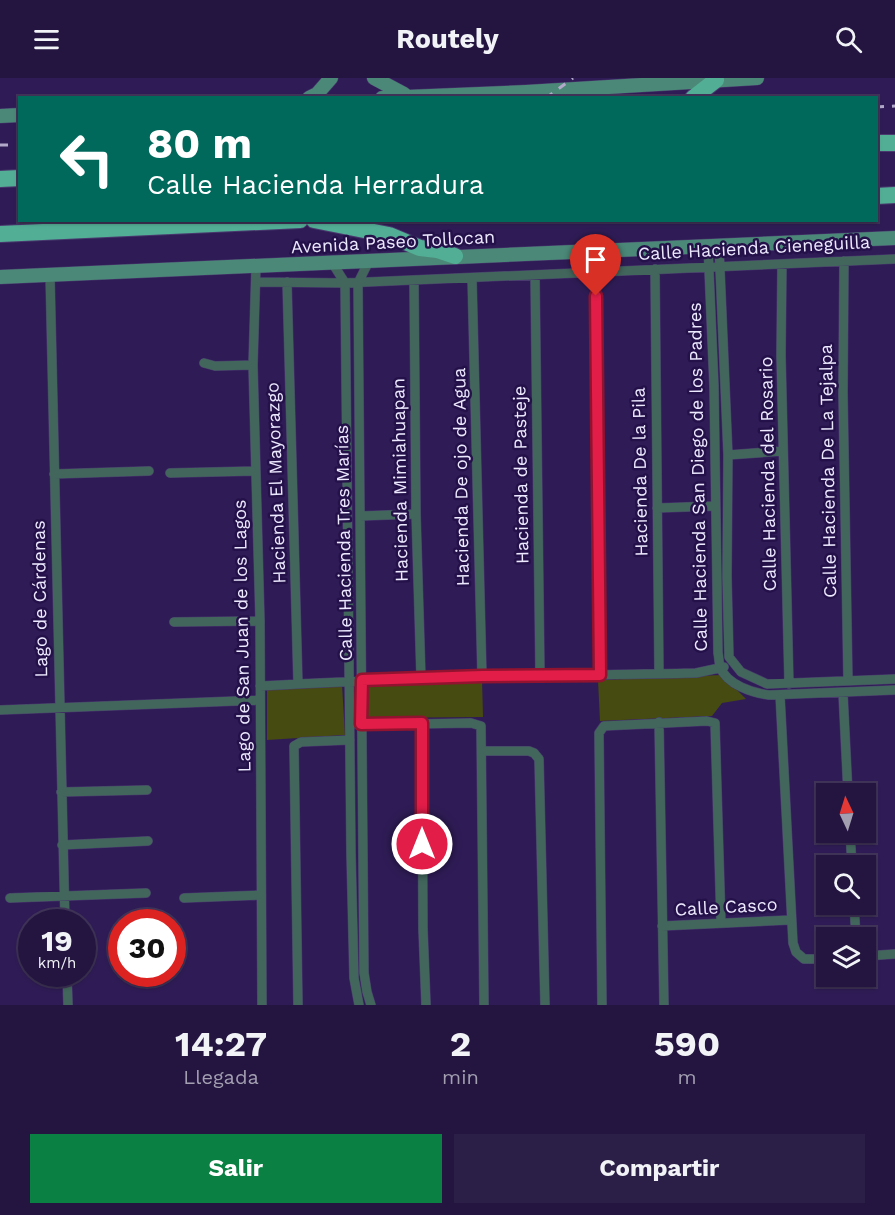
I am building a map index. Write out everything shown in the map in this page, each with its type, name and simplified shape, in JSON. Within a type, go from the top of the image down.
[{"type":"highway","points":[[696,96],[716,80]]},
{"type":"highway","points":[[878,144],[895,143]]},
{"type":"highway","points":[[0,179],[18,178]]},
{"type":"highway","points":[[878,196],[895,195]]},
{"type":"highway","points":[[0,234],[257,222]]},
{"type":"highway","points":[[323,222],[389,236],[420,248],[437,250],[455,256]]},
{"type":"main road","points":[[313,96],[331,78]]},
{"type":"main road","points":[[374,78],[398,93],[409,96],[526,92],[757,78]]},
{"type":"main road","points":[[0,116],[18,116]]},
{"type":"main road","name":"Avenida Paseo Tollocan","points":[[0,278],[895,238]]},
{"type":"street","name":"Calle Hacienda San Diego de los Padres","points":[[713,246],[720,267],[728,455],[728,650],[732,663],[741,672],[756,681],[767,684],[895,679]]},
{"type":"street","name":"Calle Hacienda San Diego de los Padres","points":[[713,246],[710,267],[718,653],[721,669],[734,682],[750,691],[780,696],[895,690]]},
{"type":"street","name":"Calle Hacienda Cieneguilla","points":[[256,282],[345,284],[895,259]]},
{"type":"street","name":"Calle Hacienda De La Tejalpa","points":[[844,261],[843,393],[848,681]]},
{"type":"street","name":"Calle Hacienda Tres Marías","points":[[368,263],[358,283],[364,973],[371,1005]]},
{"type":"street","points":[[333,264],[345,284]]},
{"type":"street","name":"Calle Hacienda del Rosario","points":[[782,264],[783,451],[789,684]]},
{"type":"street","name":"Lago de San Juan de los Lagos","points":[[255,266],[255,471],[260,621],[262,1005]]},
{"type":"street","name":"Hacienda De la Pila","points":[[655,269],[659,673]]},
{"type":"street","points":[[596,272],[600,675]]},
{"type":"street","name":"Lago de Cárdenas","points":[[51,275],[64,909]]},
{"type":"street","name":"Hacienda de Pasteje","points":[[535,275],[540,675]]},
{"type":"street","name":"Hacienda De ojo de Agua","points":[[472,278],[482,676]]},
{"type":"street","name":"Hacienda Mimiahuapan","points":[[414,280],[416,514],[421,678]]},
{"type":"street","name":"Hacienda El Mayorazgo","points":[[287,282],[298,684]]},
{"type":"street","name":"Calle Hacienda Tres Marías","points":[[345,284],[354,978],[359,1005]]},
{"type":"street","points":[[204,363],[215,366],[254,365]]},
{"type":"street","points":[[714,386],[725,385]]},
{"type":"street","points":[[347,429],[359,429]]},
{"type":"street","points":[[728,455],[783,451]]},
{"type":"street","points":[[54,474],[149,471]]},
{"type":"street","points":[[170,473],[255,471]]},
{"type":"street","points":[[657,508],[715,506]]},
{"type":"street","points":[[360,516],[416,514]]},
{"type":"street","points":[[716,554],[727,553]]},
{"type":"street","points":[[348,578],[361,577]]},
{"type":"street","points":[[174,622],[260,621]]},
{"type":"street","points":[[260,686],[350,680],[696,672],[721,669],[732,663]]},
{"type":"street","points":[[868,680],[869,691]]},
{"type":"street","points":[[843,693],[847,783]]},
{"type":"street","points":[[780,696],[790,920],[796,952],[804,959],[816,959]]},
{"type":"street","points":[[0,710],[260,700]]},
{"type":"street","points":[[602,1005],[599,733],[604,726],[707,721],[714,722],[716,725],[721,922]]},
{"type":"street","points":[[659,722],[664,1005]]},
{"type":"street","points":[[422,723],[423,929],[426,1005]]},
{"type":"street","points":[[350,725],[471,723],[481,726],[484,1005]]},
{"type":"street","points":[[298,1005],[294,749],[295,744],[301,742],[350,740]]},
{"type":"street","points":[[482,751],[529,751],[537,756],[540,765],[545,1005]]},
{"type":"street","points":[[61,792],[147,790]]},
{"type":"street","points":[[62,845],[148,841]]},
{"type":"street","points":[[10,898],[146,893]]},
{"type":"street","points":[[184,898],[261,895]]},
{"type":"street","name":"Calle Casco","points":[[662,926],[790,920]]},
{"type":"street","points":[[876,955],[895,954]]},
{"type":"street","points":[[67,987],[68,1005]]},
{"type":"green space","points":[[722,675],[746,699],[722,703],[712,716],[600,721],[598,680]]},
{"type":"green space","points":[[482,679],[483,717],[364,718],[363,682]]},
{"type":"green space","points":[[342,685],[345,735],[267,740],[267,689]]},
{"type":"railway","points":[[549,96],[573,78]]},
{"type":"railway","points":[[878,107],[895,106]]},
{"type":"railway","points":[[0,145],[18,145]]},
{"type":"route","points":[[422,844],[422,723],[361,724],[362,680],[600,675],[596,296]]}]
